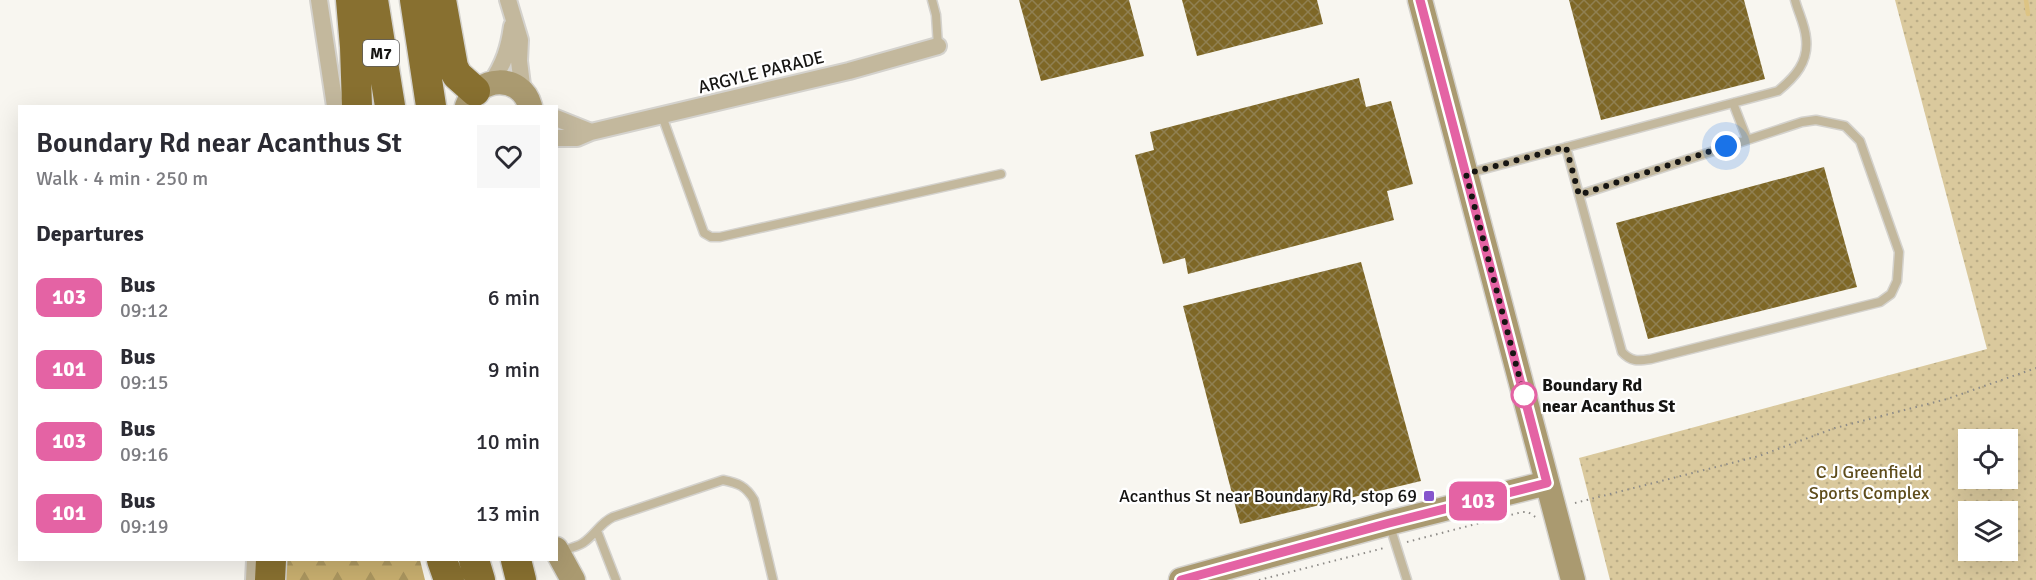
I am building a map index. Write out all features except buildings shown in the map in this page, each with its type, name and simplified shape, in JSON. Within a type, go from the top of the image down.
[{"type":"highway","points":[[351,0],[357,105]]},
{"type":"highway","name":"M7","points":[[373,0],[390,105]]},
{"type":"highway","name":"M7","points":[[415,0],[431,105]]},
{"type":"highway","points":[[441,0],[453,67],[458,75],[478,93]]},
{"type":"highway","points":[[270,580],[271,561]]},
{"type":"highway","points":[[442,561],[449,580]]},
{"type":"highway","points":[[474,561],[480,580]]},
{"type":"highway","points":[[516,561],[521,580]]},
{"type":"street","points":[[319,0],[335,105]]},
{"type":"street","points":[[1420,0],[1573,580]]},
{"type":"street","points":[[478,93],[501,68],[508,52],[510,8]]},
{"type":"street","points":[[510,8],[520,40],[519,61],[530,102]]},
{"type":"street","name":"ARGYLE PARADE","points":[[558,138],[577,138],[591,132],[849,71],[938,46]]},
{"type":"street","points":[[478,93],[509,83],[530,102]]},
{"type":"street","points":[[558,119],[591,132]]},
{"type":"street","points":[[1181,580],[1393,534],[1547,483]]},
{"type":"street","points":[[558,553],[573,580]]},
{"type":"street","points":[[254,580],[255,561]]},
{"type":"lane","points":[[932,0],[936,15],[938,46]]},
{"type":"lane","points":[[1466,174],[1778,91],[1795,77],[1803,60],[1806,38],[1795,0]]},
{"type":"lane","points":[[1733,103],[1747,139]]},
{"type":"lane","points":[[662,116],[704,233],[711,237],[720,237],[1001,174]]},
{"type":"lane","points":[[1566,147],[1579,195],[1622,352],[1628,359],[1638,361],[1674,353],[1881,302],[1891,294],[1898,281],[1899,252],[1860,141],[1845,126],[1816,120],[1802,122],[1579,195]]},
{"type":"lane","points":[[558,551],[582,543],[597,531],[603,522],[613,517],[723,480],[747,488],[754,500],[773,580]]},
{"type":"lane","points":[[597,531],[616,580]]},
{"type":"lane","points":[[1393,534],[1407,580]]},
{"type":"path","points":[[1575,503],[1759,456],[1835,429],[1947,399],[2036,368]]},
{"type":"path","points":[[1259,580],[1393,534],[1522,512],[1528,512],[1540,520]]},
{"type":"green space","name":"C J Greenfield Sports Complex","points":[[1895,0],[2036,0],[2036,580],[1610,580],[1579,458],[1987,349]]},
{"type":"green space","points":[[287,561],[420,561],[425,580],[282,580]]},
{"type":"waterway","points":[[2026,0],[2028,14]]},
{"type":"bus line","name":"103","points":[[1181,580],[1389,523],[1547,483],[1420,0]]},
{"type":"place","name":"Boundary Rd near Acanthus St","points":[[1524,395]]},
{"type":"place","name":"Acanthus St near Boundary Rd, stop 69","points":[[1429,496]]},
{"type":"route","points":[[1524,395],[1466,174],[1566,147],[1579,195],[1726,146]]}]
